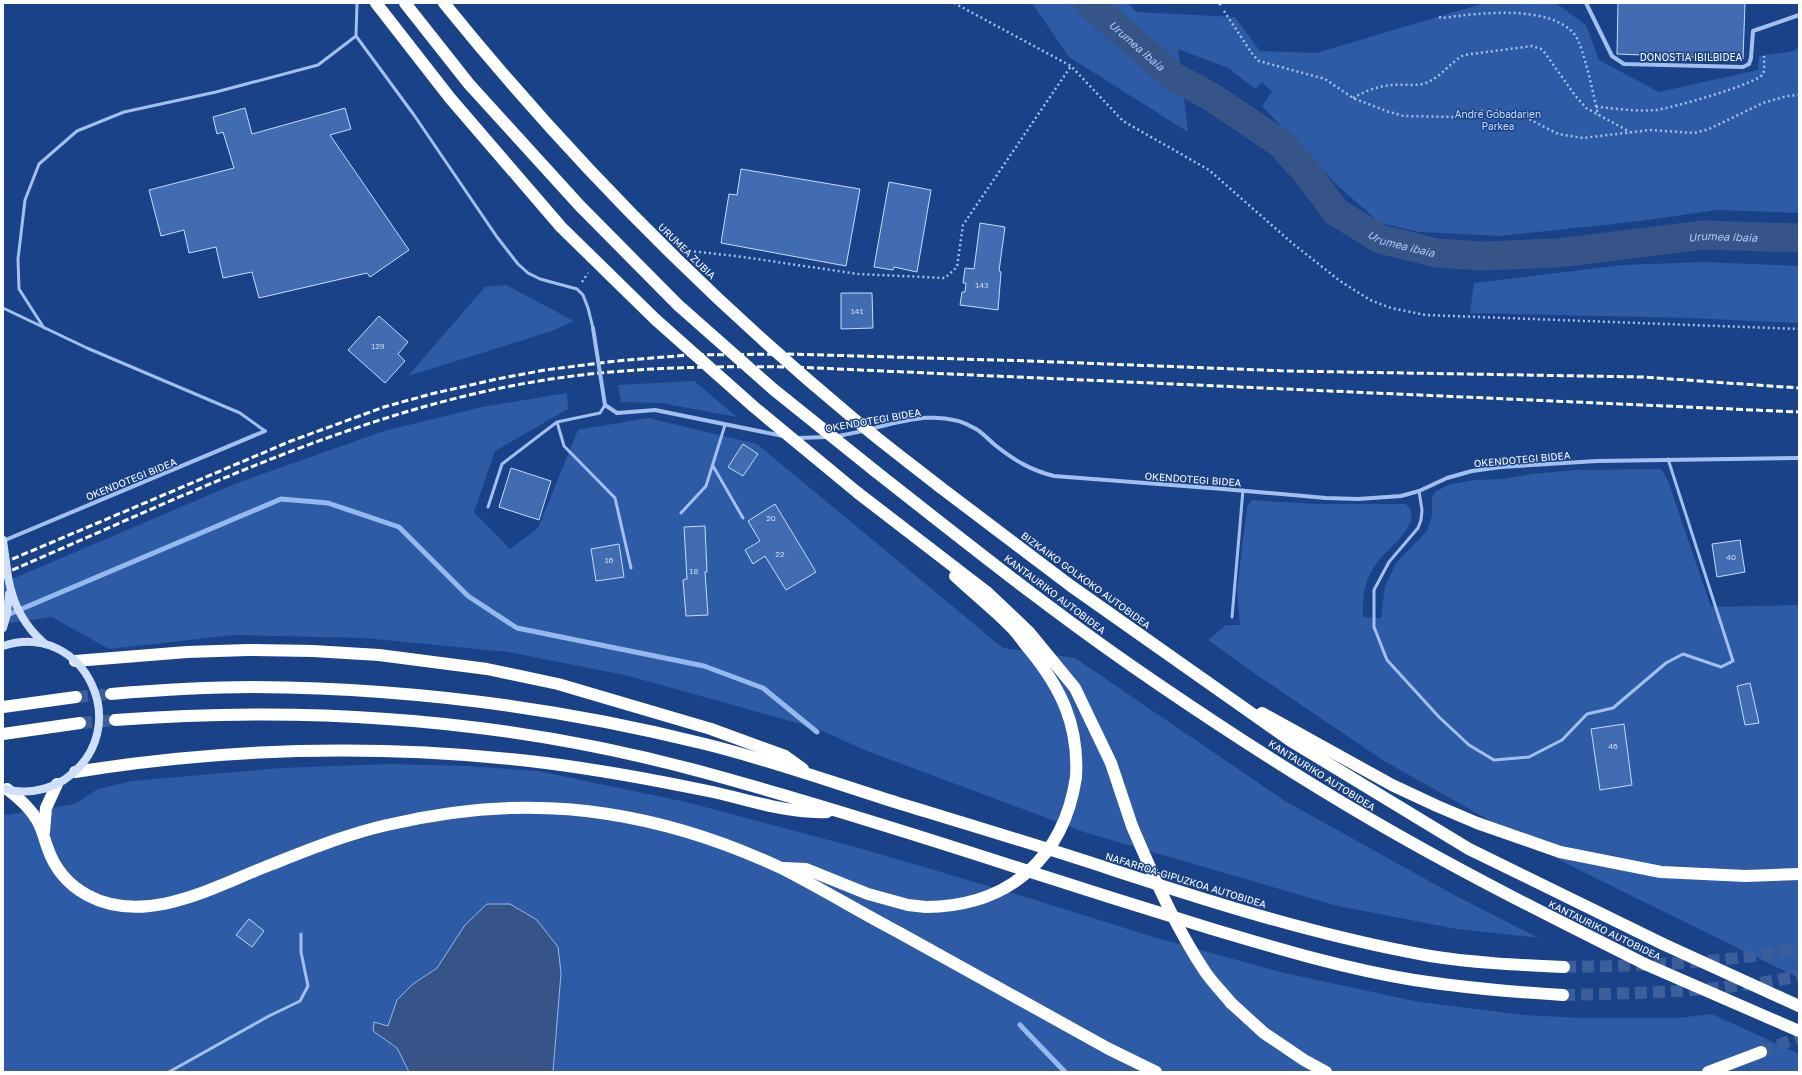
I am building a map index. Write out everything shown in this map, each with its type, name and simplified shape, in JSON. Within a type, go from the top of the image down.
[{"type":"highway","points":[[376,3],[450,98],[561,227],[655,319],[754,407],[858,493],[988,592],[1029,632],[1075,688],[1111,763],[1132,826],[1160,891],[1182,934],[1207,974],[1231,1003],[1264,1033],[1304,1060],[1326,1072]]},
{"type":"highway","name":"KANTAURIKO AUTOBIDEA","points":[[405,3],[469,84],[580,206],[678,305],[773,389],[875,471],[1053,609],[1158,684],[1259,750],[1360,813],[1527,906],[1645,964],[1799,1031]]},
{"type":"highway","name":"URUMEA ZUBIA","points":[[444,3],[486,55],[537,113],[638,221],[746,325],[853,418],[940,487]]},
{"type":"highway","name":"BIZKAIKO GOLKOKO AUTOBIDEA","points":[[940,487],[1071,586],[1219,690]]},
{"type":"highway","points":[[780,868],[806,869],[868,894],[908,905],[945,907],[981,899],[998,892],[1029,871],[1053,843],[1069,811],[1076,777],[1077,759],[1072,725],[1059,693],[1041,664],[1010,626],[904,529]]},
{"type":"highway","points":[[76,662],[187,652],[248,650],[313,651],[379,655],[487,669],[558,684],[720,732],[785,756],[810,775]]},
{"type":"highway","name":"NAFARROA-GIPUZKOA AUTOBIDEA","points":[[111,694],[249,687],[398,692],[480,700],[609,722],[707,744],[1289,924],[1366,943],[1433,956],[1490,963],[1564,967]]},
{"type":"highway","points":[[1219,690],[1315,741],[1392,785],[1478,823],[1560,852],[1661,872],[1746,876],[1799,874]]},
{"type":"highway","name":"KANTAURIKO AUTOBIDEA","points":[[1219,690],[1291,741],[1469,849],[1663,944],[1799,1006]]},
{"type":"highway","points":[[3,707],[76,697]]},
{"type":"highway","points":[[115,720],[170,716],[309,714],[394,719],[475,727],[597,746],[704,772],[838,811],[1150,911],[1337,965],[1414,980],[1491,991],[1563,995]]},
{"type":"highway","points":[[3,734],[80,723]]},
{"type":"highway","points":[[75,772],[124,764],[222,756],[317,750],[385,752],[463,756],[547,764],[706,791],[807,813],[838,811]]},
{"type":"highway","points":[[44,834],[46,808],[57,784]]},
{"type":"highway","points":[[5,788],[29,809],[44,834],[51,858],[65,878],[74,886],[94,898],[120,905],[152,906],[195,895],[332,842],[383,826],[420,817],[457,812],[532,808],[584,811],[642,820],[712,840],[780,868],[1109,1049],[1156,1072]]},
{"type":"highway","points":[[1708,1072],[1761,1052]]},
{"type":"main road","points":[[3,540],[10,590],[20,615],[35,636],[45,644],[61,651],[76,662],[87,675],[95,691],[99,714],[99,726],[95,743],[87,759],[75,772],[57,784],[33,791],[5,788]]},
{"type":"main road","points":[[3,628],[9,602],[8,577]]},
{"type":"main road","points":[[3,646],[28,642],[45,644]]},
{"type":"street","name":"DONOSTIA IBILBIDEA","points":[[1586,3],[1612,56],[1624,64],[1743,67],[1749,64],[1752,58],[1753,31],[1799,15]]},
{"type":"street","points":[[593,328],[605,405]]},
{"type":"street","name":"OKENDOTEGI BIDEA","points":[[605,405],[617,413],[655,410],[802,439],[846,435],[916,419],[952,420],[967,424],[978,430],[1012,459],[1037,472],[1054,476],[1243,490],[1326,498],[1358,499],[1401,496],[1419,491],[1447,478],[1472,471],[1501,467],[1668,459],[1799,458]]},
{"type":"street","name":"OKENDOTEGI BIDEA","points":[[3,540],[265,431]]},
{"type":"lane","points":[[357,3],[356,36],[414,115],[498,237],[518,264],[540,279],[577,289],[583,295],[593,328]]},
{"type":"lane","points":[[44,328],[19,289],[18,259],[25,200],[39,164],[77,131],[104,120],[124,112],[216,92],[318,65],[356,36]]},
{"type":"lane","points":[[3,308],[87,348],[240,413],[265,431]]},
{"type":"lane","points":[[488,506],[502,464],[557,422],[600,413],[605,405]]},
{"type":"lane","points":[[557,422],[564,446],[615,498],[631,568]]},
{"type":"lane","points":[[680,513],[706,486],[725,425]]},
{"type":"lane","points":[[1419,491],[1422,510],[1418,528],[1389,562],[1374,590],[1374,626],[1387,660],[1439,717],[1468,746],[1494,760],[1529,757],[1562,740],[1587,714],[1613,708],[1666,663],[1683,654],[1721,667],[1733,661],[1668,459]]},
{"type":"lane","points":[[713,465],[743,518]]},
{"type":"lane","points":[[1232,617],[1243,490]]},
{"type":"lane","points":[[169,1072],[269,1016],[300,1001],[308,986],[301,952],[301,934]]},
{"type":"path","points":[[954,3],[1071,66],[1123,121],[1208,170],[1292,243],[1340,281],[1370,300],[1384,306],[1424,315],[1461,318],[1799,329]]},
{"type":"path","points":[[1220,3],[1252,55],[1259,61],[1325,79],[1353,98],[1389,112],[1404,116],[1456,117],[1481,111],[1503,111],[1514,113],[1546,129],[1570,137],[1583,138],[1655,130],[1694,133],[1716,126],[1763,103],[1787,96],[1799,95]]},
{"type":"path","points":[[1439,17],[1443,18],[1498,12],[1546,17],[1558,21],[1572,32],[1581,47],[1598,115]]},
{"type":"path","points":[[1353,98],[1374,89],[1390,85],[1415,85],[1424,83],[1434,79],[1455,60],[1464,56],[1532,46],[1545,53],[1580,102],[1598,115],[1631,132]]},
{"type":"path","points":[[1596,106],[1646,111],[1675,107],[1729,89],[1760,76],[1763,71],[1764,56]]},
{"type":"path","points":[[685,251],[736,256],[858,274],[945,278],[957,267],[964,226],[1071,66]]},
{"type":"path","points":[[577,289],[589,271]]},
{"type":"green space","name":"Andre Gobadarien Parkea","points":[[1032,3],[1129,3],[1136,12],[1235,17],[1260,51],[1316,53],[1485,3],[1557,4],[1586,25],[1599,60],[1659,92],[1758,70],[1759,56],[1794,51],[1799,47],[1799,213],[1717,210],[1640,221],[1501,236],[1420,232],[1380,223],[1337,185],[1262,106],[1272,92],[1262,82],[1255,89],[1228,68],[1178,49],[1188,132],[1069,57]]},
{"type":"green space","points":[[1704,262],[1799,266],[1799,323],[1690,318],[1470,313],[1474,283],[1623,265]]},
{"type":"green space","points":[[506,285],[574,321],[552,331],[408,376],[485,287]]},
{"type":"green space","points":[[694,381],[737,417],[661,403],[621,402],[618,385]]},
{"type":"green space","points":[[567,393],[568,409],[495,451],[474,512],[510,549],[538,528],[578,430],[648,418],[757,444],[1003,648],[1075,658],[1285,801],[1454,895],[1539,938],[1457,929],[1338,906],[1087,833],[867,751],[818,729],[629,676],[508,652],[364,638],[234,635],[109,649],[52,617],[3,624],[3,583],[237,483],[384,431],[482,407]]},
{"type":"green space","points":[[1661,469],[1668,481],[1711,607],[1799,605],[1799,978],[1571,866],[1384,761],[1208,640],[1226,625],[1240,625],[1237,590],[1247,507],[1252,500],[1313,504],[1406,504],[1411,512],[1411,520],[1408,528],[1376,564],[1366,584],[1363,602],[1363,617],[1381,618],[1385,586],[1396,563],[1427,531],[1432,516],[1432,498],[1435,492],[1448,485],[1474,480],[1503,479],[1532,474],[1577,470]]},
{"type":"green space","points":[[389,764],[467,766],[538,771],[686,802],[866,850],[1029,898],[1150,936],[1280,972],[1419,1002],[1523,1015],[1581,1018],[1677,1018],[1712,1014],[1799,1054],[1799,1072],[3,1072],[3,813],[7,815],[75,804],[98,789],[132,781],[281,768]]},
{"type":"shaded area","points":[[487,904],[510,904],[537,920],[558,947],[561,973],[553,1072],[409,1072],[397,1048],[373,1031],[374,1022],[388,1026],[397,1000],[413,984],[437,968],[465,925]]},
{"type":"building","points":[[1618,3],[1745,3],[1743,59],[1617,54]]},
{"type":"building","points":[[245,108],[252,134],[345,108],[351,129],[330,135],[409,250],[370,277],[367,273],[259,298],[252,272],[223,278],[216,247],[189,253],[184,230],[161,236],[149,190],[234,168],[223,132],[217,134],[213,117]]},
{"type":"building","points":[[741,169],[860,189],[846,266],[721,243],[729,194],[737,195]]},
{"type":"building","points":[[889,182],[931,190],[917,272],[894,267],[893,270],[874,267]]},
{"type":"building","points":[[980,223],[1005,227],[999,271],[1001,272],[998,310],[960,305],[962,292],[965,292],[966,283],[963,283],[965,268],[974,269]]},
{"type":"building","points":[[841,293],[872,293],[873,328],[841,329]]},
{"type":"building","points":[[379,316],[408,342],[398,354],[405,361],[385,383],[348,350]]},
{"type":"building","points":[[743,444],[758,454],[743,476],[728,467]]},
{"type":"building","points":[[511,468],[551,481],[539,520],[499,507]]},
{"type":"building","points":[[775,504],[816,572],[786,590],[765,556],[753,564],[745,550],[760,541],[748,521]]},
{"type":"building","points":[[705,526],[707,572],[705,572],[708,615],[686,616],[683,580],[687,579],[684,527]]},
{"type":"building","points":[[1740,540],[1745,572],[1717,577],[1712,544]]},
{"type":"building","points":[[619,544],[624,577],[596,581],[591,549]]},
{"type":"building","points":[[1750,683],[1759,723],[1745,725],[1737,686]]},
{"type":"building","points":[[1624,724],[1632,785],[1600,790],[1591,729]]},
{"type":"building","points":[[249,919],[264,931],[252,947],[236,935]]},
{"type":"waterway","name":"Urumea ibaia","points":[[1089,3],[1174,77],[1210,96],[1280,143],[1308,174],[1336,212],[1380,239],[1437,253],[1482,256],[1558,253],[1704,235],[1799,238]]},
{"type":"waterway","points":[[5,616],[281,499],[328,503],[399,527],[468,596],[517,628],[704,666],[763,688],[817,732]]},
{"type":"waterway","points":[[1020,1025],[1065,1072]]},
{"type":"tunnel","points":[[76,697],[111,694]]},
{"type":"tunnel","points":[[80,723],[115,720]]},
{"type":"tunnel","points":[[1564,967],[1623,966],[1711,961],[1799,949]]},
{"type":"tunnel","points":[[1563,995],[1711,989],[1799,976]]},
{"type":"tunnel","points":[[1761,1052],[1799,1037]]},
{"type":"railway","points":[[3,563],[291,441],[384,407],[431,394],[497,379],[545,370],[616,361],[688,355],[788,354],[1030,361],[1287,371],[1643,377],[1799,388]]},
{"type":"railway","points":[[3,574],[268,460],[404,412],[474,394],[545,380],[607,372],[700,367],[794,367],[1799,412]]}]
